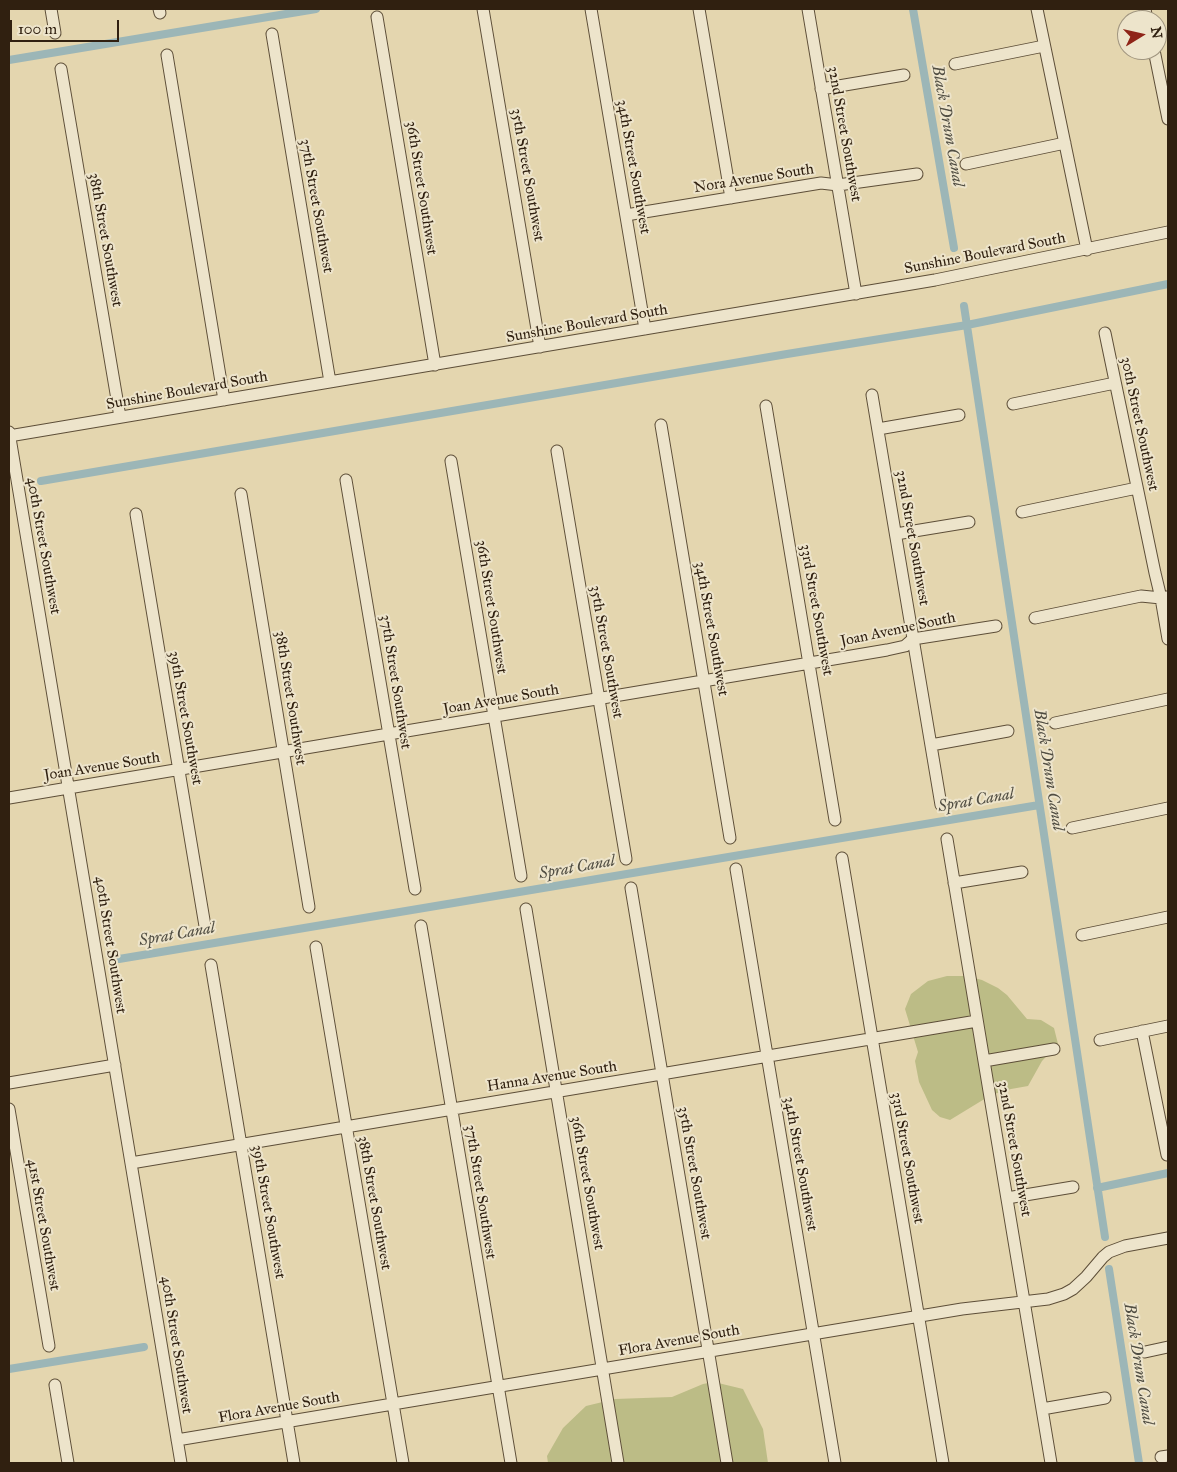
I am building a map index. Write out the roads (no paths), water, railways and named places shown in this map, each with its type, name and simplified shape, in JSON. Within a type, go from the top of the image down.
[{"type":"street","points":[[51,9],[55,33]]},
{"type":"street","name":"35th Street Southwest","points":[[484,9],[540,347]]},
{"type":"street","name":"34th Street Southwest","points":[[591,9],[645,329]]},
{"type":"street","points":[[699,9],[731,198]]},
{"type":"street","name":"32nd Street Southwest","points":[[808,9],[856,294]]},
{"type":"street","points":[[1037,9],[1087,250]]},
{"type":"street","name":"36th Street Southwest","points":[[377,17],[435,365]]},
{"type":"street","name":"37th Street Southwest","points":[[272,34],[330,382]]},
{"type":"street","points":[[955,64],[1044,46]]},
{"type":"street","points":[[167,55],[224,400]]},
{"type":"street","points":[[1156,60],[1168,119]]},
{"type":"street","name":"38th Street Southwest","points":[[61,69],[120,417]]},
{"type":"street","points":[[822,89],[904,75]]},
{"type":"street","points":[[966,164],[1065,143]]},
{"type":"street","name":"Nora Avenue South","points":[[626,216],[820,183],[838,186],[917,174]]},
{"type":"street","name":"Sunshine Boulevard South","points":[[9,436],[856,294],[1087,250],[1168,232]]},
{"type":"street","name":"30th Street Southwest","points":[[1105,334],[1137,488],[1165,597],[1168,638]]},
{"type":"street","points":[[1013,404],[1115,383]]},
{"type":"street","name":"32nd Street Southwest","points":[[872,395],[941,805]]},
{"type":"street","name":"33rd Street Southwest","points":[[766,406],[835,820]]},
{"type":"street","points":[[878,429],[959,415]]},
{"type":"street","name":"34th Street Southwest","points":[[661,425],[730,838]]},
{"type":"street","name":"40th Street Southwest","points":[[9,432],[181,1463]]},
{"type":"street","name":"35th Street Southwest","points":[[557,451],[626,859]]},
{"type":"street","name":"36th Street Southwest","points":[[451,461],[520,876]]},
{"type":"street","name":"37th Street Southwest","points":[[346,480],[415,889]]},
{"type":"street","points":[[1022,512],[1137,488]]},
{"type":"street","name":"38th Street Southwest","points":[[241,494],[309,907]]},
{"type":"street","name":"39th Street Southwest","points":[[136,514],[205,926]]},
{"type":"street","points":[[896,534],[969,522]]},
{"type":"street","points":[[1035,618],[1142,596],[1165,597]]},
{"type":"street","name":"Joan Avenue South","points":[[9,798],[810,663],[905,646],[913,640],[996,626]]},
{"type":"street","points":[[1055,723],[1168,699]]},
{"type":"street","points":[[931,745],[1008,731]]},
{"type":"street","points":[[1072,828],[1168,808]]},
{"type":"street","name":"32nd Street Southwest","points":[[947,839],[1052,1463]]},
{"type":"street","name":"33rd Street Southwest","points":[[842,858],[943,1463]]},
{"type":"street","name":"34th Street Southwest","points":[[736,869],[835,1463]]},
{"type":"street","points":[[954,883],[1022,872]]},
{"type":"street","name":"35th Street Southwest","points":[[631,888],[727,1463]]},
{"type":"street","name":"36th Street Southwest","points":[[526,908],[618,1463]]},
{"type":"street","points":[[1082,935],[1168,917]]},
{"type":"street","name":"37th Street Southwest","points":[[421,926],[511,1463]]},
{"type":"street","name":"38th Street Southwest","points":[[316,947],[403,1463]]},
{"type":"street","name":"39th Street Southwest","points":[[211,965],[294,1463]]},
{"type":"street","name":"Hanna Avenue South","points":[[131,1163],[977,1021]]},
{"type":"street","points":[[1100,1040],[1168,1026]]},
{"type":"street","points":[[1142,1031],[1167,1155]]},
{"type":"street","points":[[984,1061],[1054,1049]]},
{"type":"street","points":[[9,1083],[114,1065]]},
{"type":"street","name":"41st Street Southwest","points":[[9,1109],[48,1346]]},
{"type":"street","points":[[1007,1198],[1073,1187]]},
{"type":"street","name":"Flora Avenue South","points":[[177,1440],[918,1316],[1048,1299],[1064,1294],[1080,1283],[1103,1257],[1116,1249],[1168,1238]]},
{"type":"street","points":[[1145,1352],[1168,1347]]},
{"type":"street","points":[[55,1385],[68,1463]]},
{"type":"street","points":[[1042,1409],[1105,1398]]},
{"type":"waterway","points":[[9,60],[316,9]]},
{"type":"waterway","name":"Black Drum Canal","points":[[913,9],[954,248]]},
{"type":"waterway","points":[[41,481],[967,325],[1168,284]]},
{"type":"waterway","name":"Black Drum Canal","points":[[964,306],[1105,1237]]},
{"type":"waterway","name":"Sprat Canal","points":[[119,959],[1039,805]]},
{"type":"waterway","points":[[1097,1188],[1168,1173]]},
{"type":"waterway","name":"Black Drum Canal","points":[[1109,1269],[1139,1463]]},
{"type":"waterway","points":[[9,1369],[144,1347]]}]
